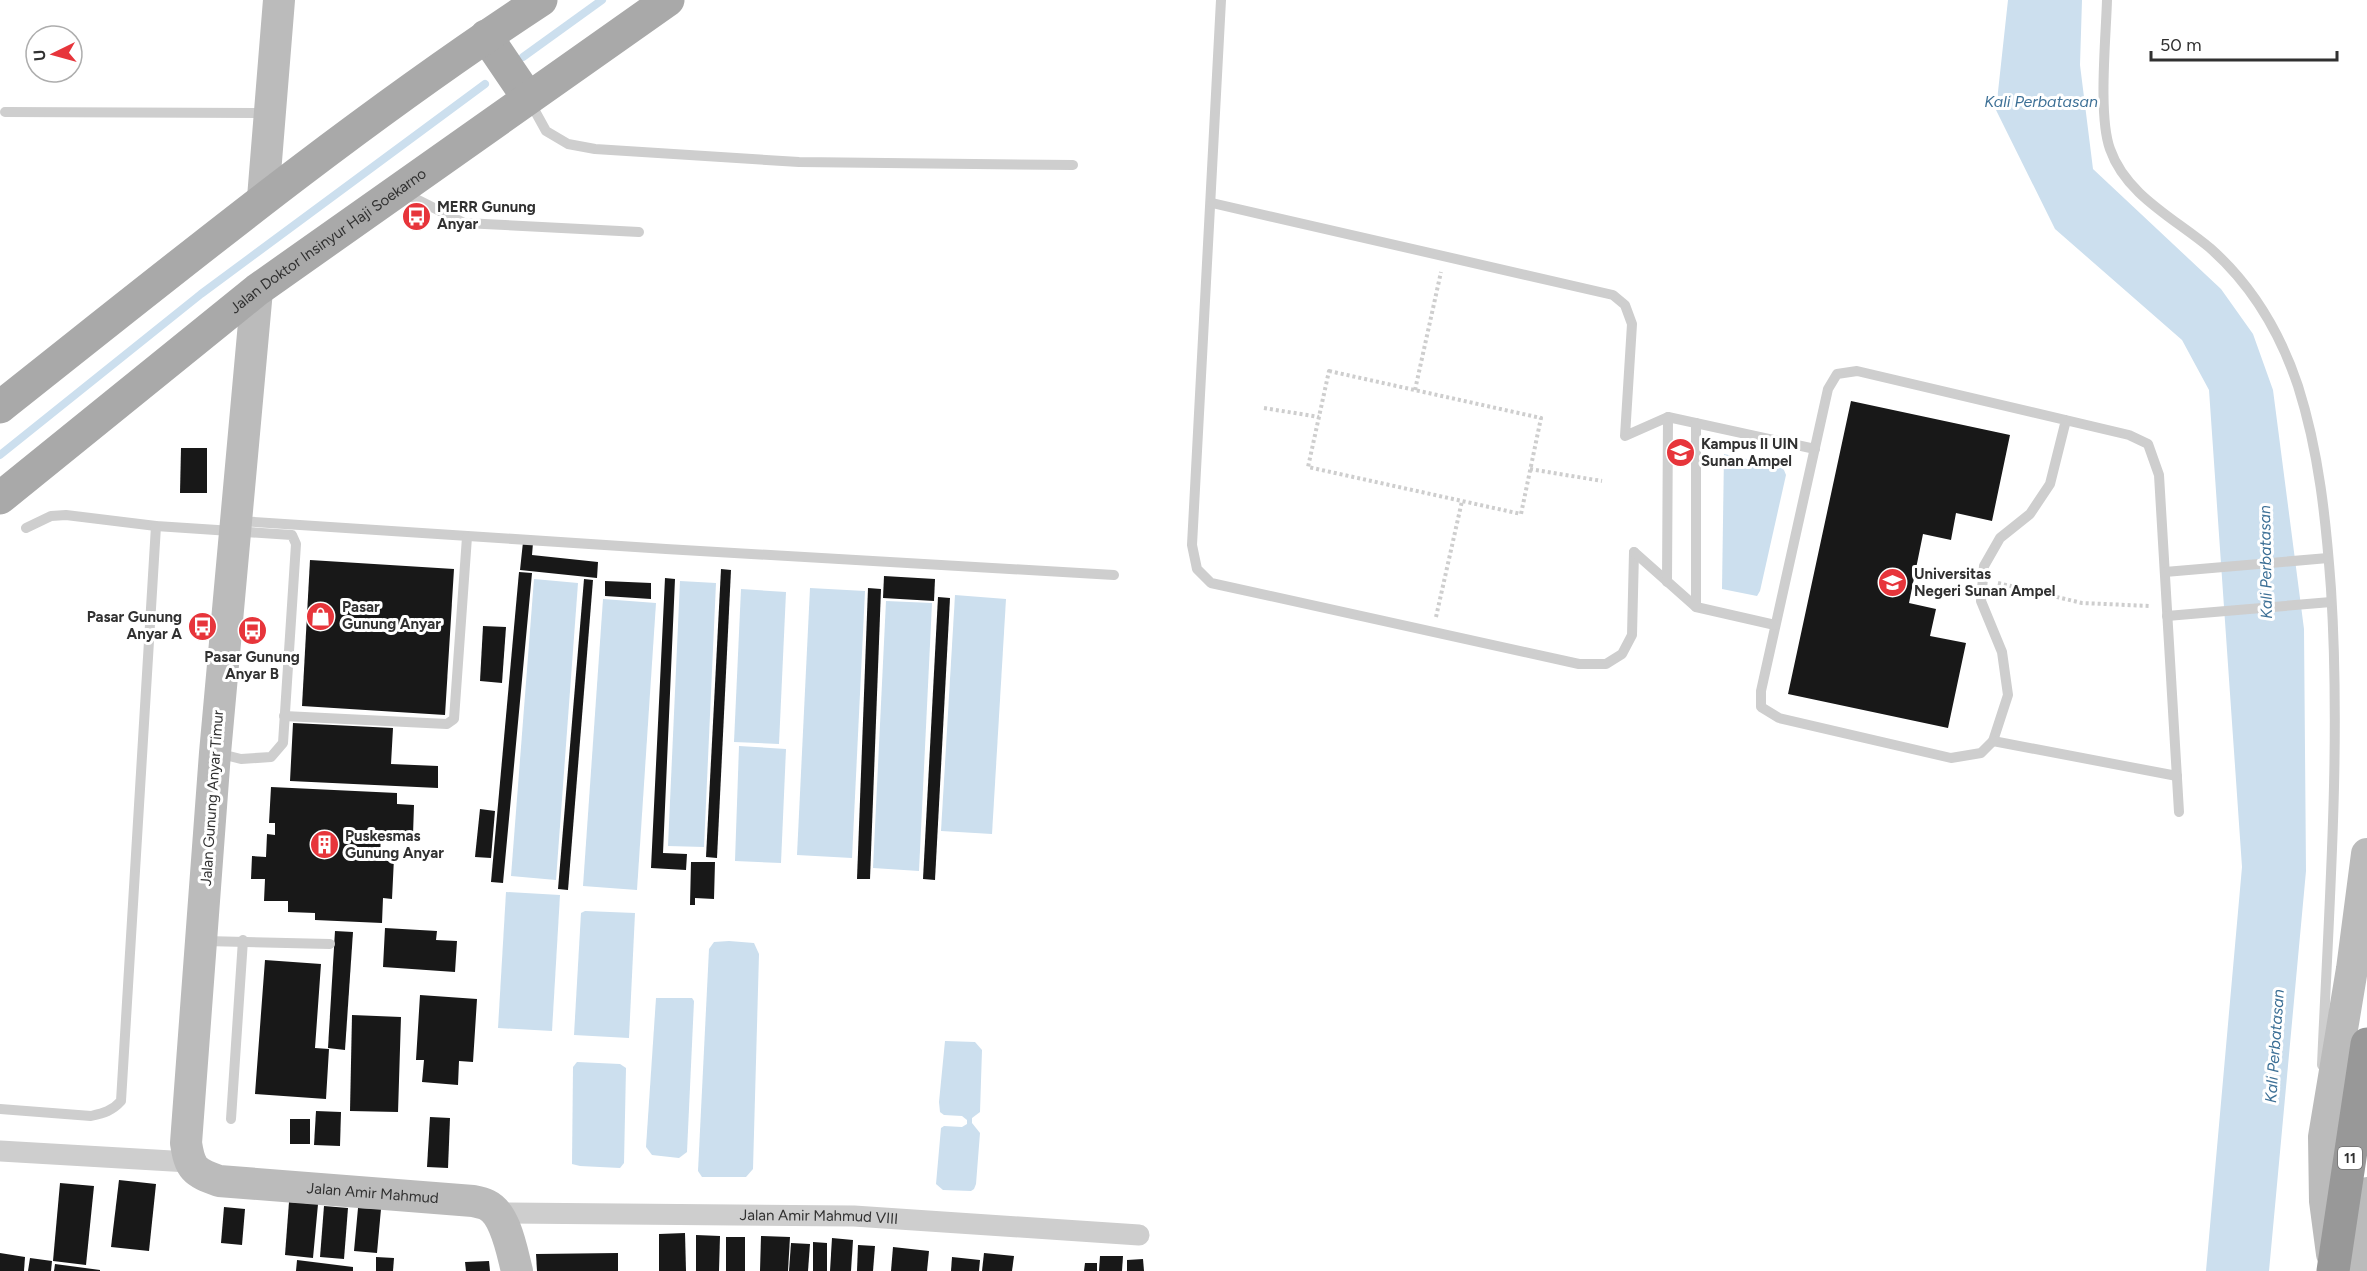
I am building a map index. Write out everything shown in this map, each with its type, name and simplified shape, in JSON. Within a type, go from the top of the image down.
[{"type":"highway","name":"11","points":[[2335,1271],[2367,1044]]},
{"type":"main road","points":[[0,407],[263,198],[486,36],[540,0]]},
{"type":"main road","name":"Jalan Doktor Insinyur Haji Soekarno","points":[[0,498],[257,290],[668,0]]},
{"type":"main road","points":[[486,36],[528,98]]},
{"type":"street","points":[[263,198],[279,0]]},
{"type":"street","name":"Jalan Gunung Anyar Timur","points":[[179,1162],[186,1143],[215,753],[257,290]]},
{"type":"street","points":[[2335,1271],[2327,1227],[2324,1137],[2352,969],[2367,854]]},
{"type":"street","points":[[0,1151],[179,1162]]},
{"type":"street","name":"Jalan Amir Mahmud","points":[[179,1162],[199,1174],[219,1181],[473,1201],[488,1205],[498,1213]]},
{"type":"street","points":[[2355,1271],[2367,1193]]},
{"type":"street","points":[[498,1213],[507,1233],[517,1271]]},
{"type":"street","name":"Jalan Amir Mahmud VIII","points":[[498,1213],[854,1216],[1139,1234]]},
{"type":"lane","points":[[1221,0],[1192,545],[1197,569],[1210,583],[1579,664],[1606,664],[1622,654],[1632,635],[1634,552],[1695,607],[1775,625]]},
{"type":"lane","points":[[2107,0],[2105,96],[2106,126],[2111,151],[2125,178],[2141,195],[2211,249],[2243,281],[2265,310],[2298,387],[2324,502],[2336,726],[2321,1081],[2324,1137]]},
{"type":"lane","points":[[528,98],[546,131],[568,144],[596,149],[799,162],[1073,165]]},
{"type":"lane","points":[[5,112],[218,115],[269,113]]},
{"type":"lane","points":[[398,190],[464,223],[639,232]]},
{"type":"lane","points":[[1212,203],[1613,296],[1625,305],[1632,324],[1625,436],[1668,417],[1815,449]]},
{"type":"lane","points":[[2066,420],[2050,484],[2030,513],[2000,538],[1984,566],[1981,601],[2002,652],[2008,695],[1993,741],[1981,753],[1951,758],[1779,718],[1761,707],[1761,691],[1828,389],[1837,374],[1857,371],[2066,420],[2129,435],[2148,444],[2159,475],[2179,812]]},
{"type":"lane","points":[[1667,582],[1668,417]]},
{"type":"lane","points":[[1695,607],[1696,423]]},
{"type":"lane","points":[[26,528],[51,516],[66,515],[156,526],[236,526],[467,537],[1114,575]]},
{"type":"lane","points":[[0,1108],[91,1116],[114,1109],[121,1101],[156,526]]},
{"type":"lane","points":[[215,753],[241,759],[272,757],[283,742],[295,539],[292,535],[236,526]]},
{"type":"lane","points":[[284,716],[447,724],[451,722],[454,719],[467,537]]},
{"type":"lane","points":[[2165,573],[2328,558]]},
{"type":"lane","points":[[2167,611],[2199,613],[2331,602]]},
{"type":"lane","points":[[1993,741],[2177,776]]},
{"type":"lane","points":[[201,941],[243,940],[330,944]]},
{"type":"lane","points":[[231,1119],[243,940]]},
{"type":"path","points":[[1415,390],[1444,256]]},
{"type":"path","points":[[1329,371],[1541,418],[1521,514],[1308,467],[1319,417],[1329,371]]},
{"type":"path","points":[[1264,408],[1319,417]]},
{"type":"path","points":[[1530,469],[1602,481]]},
{"type":"path","points":[[1433,632],[1462,501]]},
{"type":"path","points":[[1983,580],[2082,603],[2167,611]]},
{"type":"water","name":"Kali Perbatasan","points":[[2008,0],[2082,0],[2080,65],[2093,169],[2221,289],[2253,334],[2273,390],[2304,629],[2306,871],[2269,1271],[2206,1271],[2242,867],[2209,390],[2182,340],[2055,229],[1996,110]]},
{"type":"water","points":[[1724,454],[1779,466],[1786,475],[1757,596],[1722,589]]},
{"type":"water","points":[[534,579],[578,583],[556,880],[511,876]]},
{"type":"water","points":[[680,581],[716,583],[704,847],[668,846]]},
{"type":"water","points":[[810,588],[865,591],[852,858],[797,855]]},
{"type":"water","points":[[741,589],[786,592],[779,744],[734,742]]},
{"type":"water","points":[[955,595],[1006,599],[992,834],[941,831]]},
{"type":"water","points":[[603,599],[656,603],[637,890],[583,886]]},
{"type":"water","points":[[886,601],[932,603],[919,871],[873,868]]},
{"type":"water","points":[[739,746],[786,749],[781,863],[735,861]]},
{"type":"water","points":[[506,892],[560,895],[552,1031],[498,1028]]},
{"type":"water","points":[[585,911],[635,913],[629,1038],[574,1035],[581,913]]},
{"type":"water","points":[[714,942],[754,943],[759,954],[753,1169],[746,1177],[702,1177],[698,1171],[709,949]]},
{"type":"water","points":[[656,998],[692,998],[694,1001],[687,1152],[679,1158],[652,1155],[646,1147]]},
{"type":"water","points":[[945,1041],[975,1042],[982,1050],[980,1112],[972,1118],[972,1123],[980,1133],[976,1184],[971,1191],[943,1190],[936,1184],[941,1128],[944,1126],[962,1127],[967,1124],[967,1120],[962,1116],[944,1115],[940,1112]]},
{"type":"water","points":[[577,1062],[620,1064],[626,1068],[624,1163],[620,1168],[572,1164],[573,1067]]},
{"type":"building","points":[[1851,401],[2010,435],[1992,521],[1956,513],[1951,540],[1923,534],[1909,603],[1936,609],[1930,636],[1966,643],[1948,728],[1788,694]]},
{"type":"building","points":[[181,448],[207,448],[207,493],[180,493]]},
{"type":"building","points":[[523,542],[533,543],[532,555],[598,562],[597,578],[520,570]]},
{"type":"building","points":[[310,560],[454,569],[445,715],[302,706]]},
{"type":"building","points":[[721,569],[731,570],[717,858],[706,857]]},
{"type":"building","points":[[519,572],[532,573],[503,883],[491,882]]},
{"type":"building","points":[[884,576],[935,579],[934,601],[883,598]]},
{"type":"building","points":[[665,578],[675,579],[663,853],[687,854],[686,870],[651,868]]},
{"type":"building","points":[[584,579],[593,580],[568,890],[558,889]]},
{"type":"building","points":[[605,581],[651,583],[651,599],[605,596]]},
{"type":"building","points":[[868,588],[881,589],[870,879],[857,879]]},
{"type":"building","points":[[938,597],[950,598],[935,880],[923,879]]},
{"type":"building","points":[[483,626],[506,627],[502,683],[480,681]]},
{"type":"building","points":[[293,723],[393,728],[391,764],[438,766],[438,788],[290,781]]},
{"type":"building","name":"Puskesmas Gunung Anyar","points":[[271,787],[397,793],[397,804],[414,805],[413,835],[381,833],[380,858],[394,858],[392,899],[383,898],[382,923],[315,920],[315,913],[288,912],[288,901],[264,901],[265,879],[251,879],[252,856],[266,857],[267,834],[275,835],[275,823],[269,823]]},
{"type":"building","points":[[480,809],[495,811],[491,858],[475,857]]},
{"type":"building","points":[[691,862],[715,862],[714,899],[695,898],[695,905],[690,905]]},
{"type":"building","points":[[385,928],[437,931],[436,940],[457,941],[455,972],[383,967]]},
{"type":"building","points":[[335,931],[353,932],[345,1050],[328,1048]]},
{"type":"building","points":[[265,960],[321,964],[315,1048],[329,1049],[326,1099],[255,1094]]},
{"type":"building","points":[[420,995],[477,999],[473,1062],[459,1061],[458,1085],[422,1082],[424,1060],[416,1060]]},
{"type":"building","points":[[352,1015],[401,1017],[398,1112],[350,1111]]},
{"type":"building","points":[[316,1111],[341,1112],[340,1146],[314,1145]]},
{"type":"building","points":[[430,1117],[450,1118],[448,1168],[427,1167]]},
{"type":"building","points":[[290,1119],[310,1119],[310,1144],[290,1144]]},
{"type":"building","points":[[119,1180],[156,1184],[149,1251],[111,1247]]},
{"type":"building","points":[[60,1183],[94,1186],[86,1265],[53,1261]]},
{"type":"building","points":[[289,1202],[318,1204],[313,1258],[285,1255]]},
{"type":"building","points":[[324,1206],[348,1208],[344,1259],[320,1257]]},
{"type":"building","points":[[224,1207],[245,1209],[242,1245],[221,1243]]},
{"type":"building","points":[[358,1208],[381,1209],[377,1253],[354,1251]]},
{"type":"building","points":[[685,1233],[686,1271],[659,1271],[659,1234]]},
{"type":"building","points":[[696,1235],[720,1236],[719,1271],[696,1271]]},
{"type":"building","points":[[761,1236],[790,1237],[788,1271],[760,1271]]},
{"type":"building","points":[[726,1237],[745,1237],[745,1271],[726,1271]]},
{"type":"building","points":[[832,1238],[853,1240],[851,1271],[830,1271]]},
{"type":"building","points":[[813,1242],[827,1243],[827,1271],[813,1271]]},
{"type":"building","points":[[791,1243],[810,1244],[808,1271],[789,1271]]},
{"type":"building","points":[[858,1245],[875,1246],[873,1271],[857,1271]]},
{"type":"building","points":[[893,1247],[929,1251],[927,1271],[891,1271]]},
{"type":"building","points":[[0,1253],[25,1257],[24,1271],[0,1271]]},
{"type":"building","points":[[618,1253],[618,1271],[537,1271],[536,1254]]},
{"type":"building","points":[[984,1253],[1014,1256],[1012,1271],[982,1271]]},
{"type":"building","points":[[1100,1256],[1123,1256],[1122,1271],[1099,1271]]},
{"type":"building","points":[[376,1257],[394,1258],[393,1271],[376,1271]]},
{"type":"building","points":[[952,1257],[980,1260],[979,1271],[951,1271]]},
{"type":"building","points":[[30,1258],[52,1261],[51,1271],[28,1271]]},
{"type":"building","points":[[1143,1259],[1144,1271],[1127,1271],[1127,1260]]},
{"type":"building","points":[[297,1260],[353,1267],[353,1271],[296,1271]]},
{"type":"building","points":[[489,1261],[490,1271],[466,1271],[465,1262]]},
{"type":"building","points":[[1085,1263],[1097,1263],[1097,1271],[1084,1271]]},
{"type":"building","points":[[55,1264],[100,1270],[100,1271],[54,1271]]},
{"type":"waterway","points":[[523,57],[602,0]]},
{"type":"waterway","points":[[0,455],[201,294],[485,84]]},
{"type":"place","name":"MERR Gunung Anyar","points":[[416,216]]},
{"type":"place","name":"Kampus II UIN Sunan Ampel","points":[[1680,453]]},
{"type":"place","name":"Universitas Negeri Sunan Ampel","points":[[1893,583]]},
{"type":"place","name":"Pasar Gunung Anyar","points":[[321,616]]},
{"type":"place","name":"Pasar Gunung Anyar A","points":[[203,626]]},
{"type":"place","name":"Pasar Gunung Anyar B","points":[[252,630]]},
{"type":"place","name":"Puskesmas Gunung Anyar","points":[[324,845]]}]
